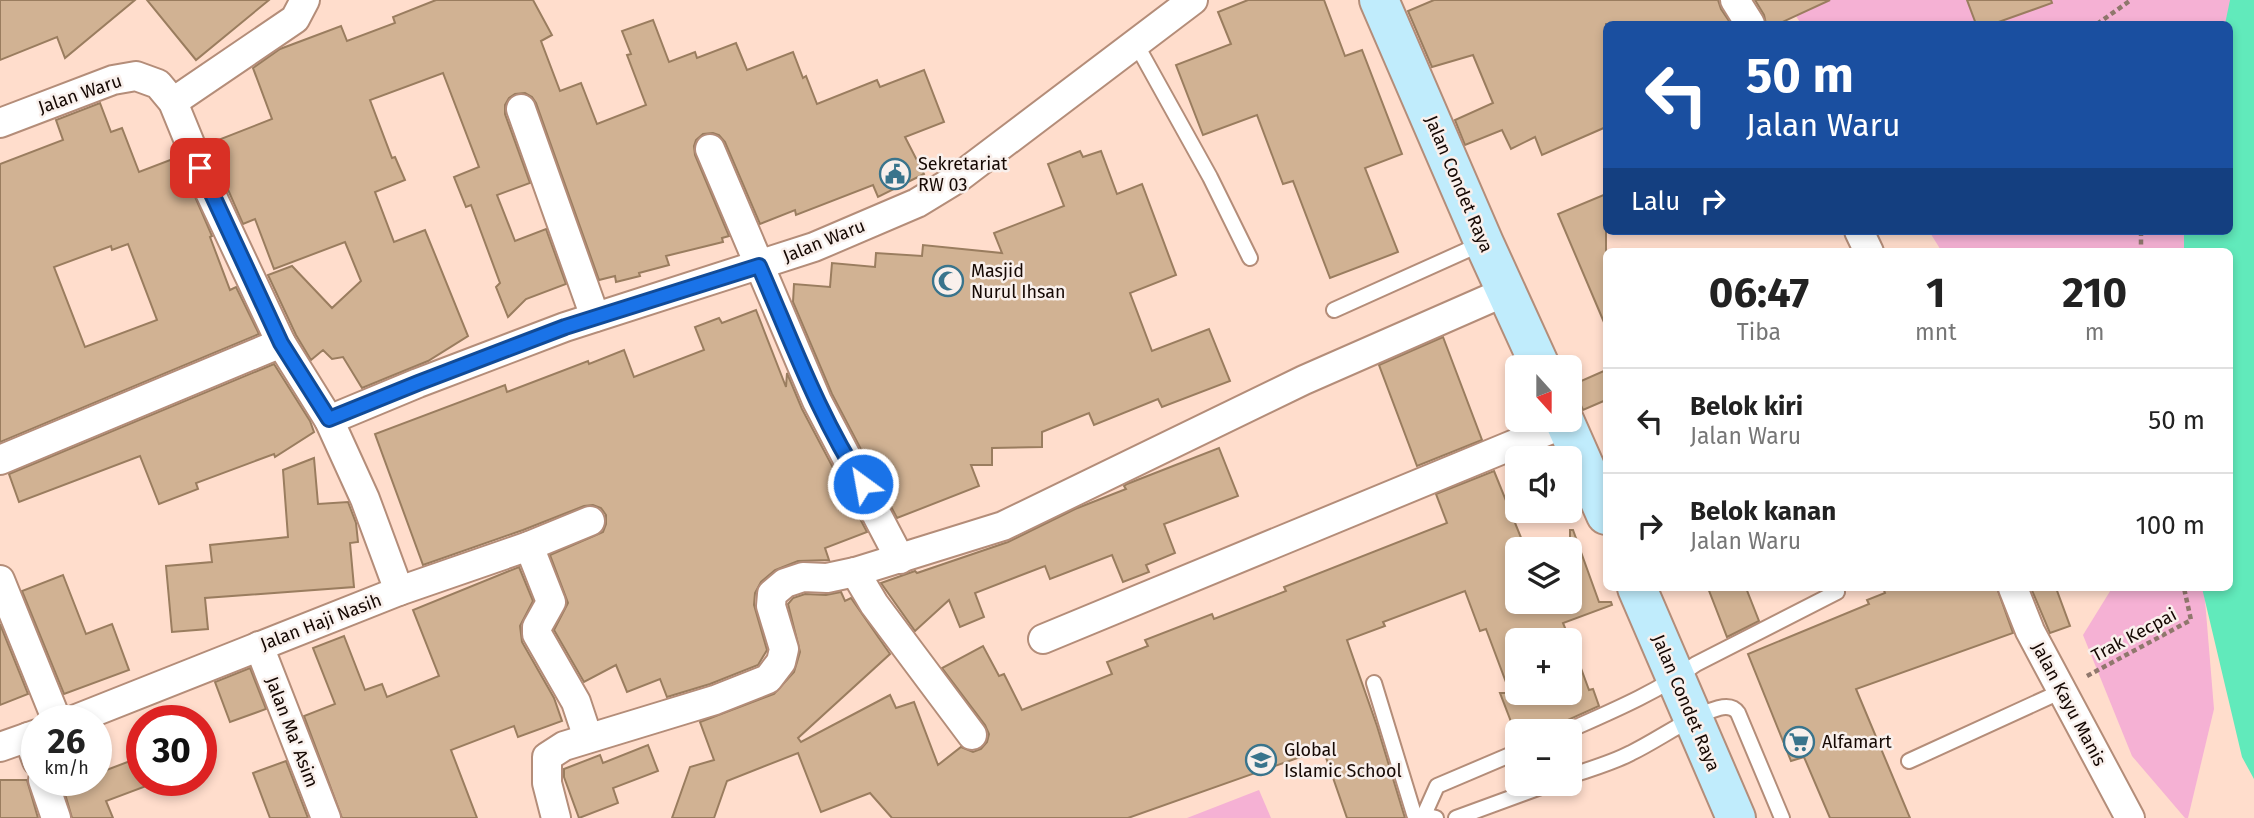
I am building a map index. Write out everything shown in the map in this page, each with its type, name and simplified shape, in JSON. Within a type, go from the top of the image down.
[{"type":"street","points":[[173,102],[295,19],[305,0]]},
{"type":"street","name":"Jalan Waru","points":[[1,119],[113,79],[136,76],[158,84],[173,102],[209,190],[281,343],[329,419],[595,317],[814,247],[918,203],[958,178],[1193,0]]},
{"type":"street","name":"Jalan Condet Raya","points":[[1379,0],[1535,355]]},
{"type":"street","points":[[1735,0],[1748,21]]},
{"type":"street","points":[[521,109],[595,317]]},
{"type":"street","points":[[710,149],[817,401],[900,559]]},
{"type":"street","points":[[556,818],[547,783],[547,757],[564,746],[715,699],[768,679],[781,662],[784,649],[771,606],[772,594],[785,583],[803,578],[827,578],[855,572],[1003,526],[1304,380],[1507,291]]},
{"type":"street","points":[[0,460],[281,343]]},
{"type":"street","name":"Jalan Haji Nasih","points":[[111,705],[399,591],[365,499],[329,419]]},
{"type":"street","points":[[1043,639],[1541,432]]},
{"type":"street","points":[[1569,432],[1603,508]]},
{"type":"street","points":[[399,591],[529,546],[590,521]]},
{"type":"street","points":[[529,546],[551,602],[537,626],[537,634],[576,702],[588,738]]},
{"type":"street","points":[[855,572],[874,604],[972,735]]},
{"type":"street","points":[[0,580],[51,705]]},
{"type":"street","name":"Jalan Condet Raya","points":[[1638,591],[1694,719],[1730,814]]},
{"type":"street","name":"Jalan Kayu Manis","points":[[2014,591],[2030,631],[2130,818]]},
{"type":"street","name":"Jalan Ma' Asim","points":[[259,646],[326,818]]},
{"type":"street","points":[[0,747],[21,745]]},
{"type":"street","points":[[48,796],[56,818]]},
{"type":"lane","points":[[1135,42],[1250,258]]},
{"type":"lane","points":[[1334,310],[1484,243]]},
{"type":"lane","points":[[1582,724],[1675,679],[1696,664],[1837,592]]},
{"type":"lane","points":[[1374,683],[1416,817],[1430,816],[1437,786],[1505,757]]},
{"type":"lane","points":[[1909,761],[2062,691]]},
{"type":"lane","points":[[1582,772],[1628,755],[1694,719],[1721,708],[1735,709],[1782,818]]},
{"type":"lane","points":[[1456,818],[1516,796]]},
{"type":"path","points":[[2100,21],[2131,0]]},
{"type":"path","name":"Trak Kecpai","points":[[2062,691],[2191,620],[2185,591]]},
{"type":"shaded area","points":[[1786,0],[2237,0],[2231,21],[1799,21]]},
{"type":"shaded area","points":[[2230,0],[2254,0],[2254,779],[2242,757],[2203,591],[2233,591],[2233,248],[2184,248],[2184,235],[2233,235],[2233,21],[2226,21]]},
{"type":"shaded area","points":[[1931,235],[2188,235],[2186,248],[1940,248]]},
{"type":"shaded area","points":[[2110,591],[2204,591],[2214,709],[2188,818],[2185,818],[2132,756],[2083,635]]},
{"type":"shaded area","points":[[1259,790],[1271,818],[1187,818]]},
{"type":"building","points":[[0,0],[135,0],[65,58],[57,37],[0,60]]},
{"type":"building","points":[[147,0],[269,0],[196,60]]},
{"type":"building","points":[[436,0],[533,0],[552,35],[541,41],[560,91],[581,83],[597,124],[646,105],[627,55],[631,54],[622,31],[653,20],[669,62],[695,52],[697,58],[736,43],[747,70],[793,52],[817,104],[877,80],[880,87],[924,70],[944,122],[905,137],[924,174],[878,197],[873,185],[796,215],[795,210],[760,224],[725,142],[719,135],[703,134],[696,140],[695,155],[729,236],[722,238],[723,242],[666,256],[669,265],[616,282],[615,276],[599,280],[536,103],[525,93],[515,94],[505,105],[505,114],[530,183],[497,195],[515,241],[546,229],[566,284],[526,299],[508,317],[496,287],[500,283],[471,205],[466,207],[454,177],[479,167],[443,73],[370,100],[392,158],[395,157],[405,180],[375,192],[394,242],[425,230],[468,336],[428,361],[362,388],[343,357],[332,359],[323,350],[311,360],[268,275],[292,266],[332,308],[361,281],[345,242],[274,269],[255,219],[243,224],[208,144],[272,119],[253,68],[280,49],[341,26],[347,41],[395,23],[393,17]]},
{"type":"building","points":[[1248,0],[1324,0],[1345,56],[1362,50],[1402,154],[1365,168],[1398,252],[1330,278],[1293,181],[1283,184],[1257,115],[1203,135],[1176,65],[1231,44],[1218,12]]},
{"type":"building","points":[[1434,0],[1718,0],[1729,21],[1603,21],[1603,128],[1542,155],[1535,137],[1511,149],[1502,130],[1465,145],[1455,120],[1493,103],[1473,55],[1432,67],[1408,11]]},
{"type":"building","points":[[1755,0],[1830,0],[1784,21],[1765,21]]},
{"type":"building","points":[[1967,0],[2051,0],[2052,3],[2001,21],[1975,21]]},
{"type":"building","points":[[100,103],[111,132],[122,128],[139,172],[178,157],[212,236],[210,237],[230,290],[236,287],[259,334],[0,442],[0,164],[63,140],[56,120]],"holes":[[[128,244],[157,320],[85,347],[54,267],[111,246],[112,250]]]},
{"type":"building","points":[[1080,151],[1083,157],[1101,151],[1117,194],[1142,184],[1176,275],[1130,293],[1152,351],[1209,329],[1230,381],[1162,407],[1158,399],[1094,425],[1089,413],[1042,432],[1042,447],[992,448],[992,465],[971,465],[979,486],[897,518],[832,394],[793,302],[794,284],[830,287],[832,263],[875,267],[876,253],[922,256],[923,245],[1002,253],[994,233],[1064,206],[1048,164]]},
{"type":"building","points":[[1603,195],[1603,235],[1606,235],[1606,248],[1603,248],[1603,320],[1558,214]]},
{"type":"building","points":[[756,310],[786,387],[787,373],[802,409],[867,532],[825,548],[829,560],[798,561],[775,570],[761,582],[755,593],[754,605],[767,650],[758,665],[667,697],[660,679],[627,692],[616,665],[584,682],[554,630],[568,603],[550,555],[603,532],[606,515],[601,508],[593,505],[423,565],[375,434],[505,385],[507,392],[624,350],[634,377],[704,350],[695,327],[719,318],[722,323]]},
{"type":"building","points":[[1443,337],[1482,440],[1417,466],[1379,365]]},
{"type":"building","points":[[274,364],[310,421],[314,432],[275,457],[274,454],[196,483],[198,489],[159,504],[140,456],[19,502],[9,474]]},
{"type":"building","points":[[1603,371],[1603,401],[1583,410],[1582,381]]},
{"type":"building","points":[[1219,448],[1238,496],[1164,524],[1175,553],[1146,565],[1149,572],[1123,582],[1112,555],[1050,579],[1045,566],[975,593],[984,617],[960,627],[949,600],[915,631],[881,583],[1008,542],[1075,509],[1126,489],[1124,486],[1127,484]]},
{"type":"building","points":[[314,458],[318,504],[348,502],[356,523],[358,542],[350,543],[354,587],[205,598],[208,629],[172,632],[166,566],[212,562],[210,545],[288,537],[283,470]]},
{"type":"building","points":[[1494,471],[1505,498],[1505,523],[1515,523],[1521,537],[1505,537],[1505,614],[1582,614],[1582,555],[1599,602],[1611,602],[1612,605],[1563,623],[1565,628],[1505,628],[1505,680],[1486,629],[1480,631],[1465,591],[1383,622],[1385,626],[1347,640],[1405,818],[1347,818],[1323,749],[1128,818],[892,818],[870,793],[821,812],[798,753],[727,781],[714,818],[672,818],[690,767],[714,760],[700,722],[774,694],[794,672],[800,652],[788,604],[793,598],[805,594],[826,595],[841,592],[845,601],[851,598],[890,654],[798,738],[801,742],[890,695],[896,708],[914,702],[938,765],[961,747],[973,752],[981,749],[989,734],[942,668],[983,646],[999,676],[1004,674],[1022,710],[1112,674],[1107,662],[1148,646],[1145,640],[1212,614],[1214,619],[1286,591],[1284,587],[1447,523],[1436,494]]},
{"type":"building","points":[[519,567],[533,601],[520,626],[522,642],[554,698],[562,721],[518,737],[514,726],[451,750],[477,818],[342,818],[304,716],[335,704],[313,648],[344,636],[365,690],[382,684],[387,697],[439,676],[413,610]]},
{"type":"building","points":[[63,575],[86,634],[112,624],[129,670],[64,694],[22,591]]},
{"type":"building","points":[[1709,591],[1747,591],[1759,621],[1727,637]]},
{"type":"building","points":[[1884,591],[1998,591],[2013,633],[1856,689],[1910,818],[1830,818],[1804,757],[1791,761],[1748,654],[1869,604],[1867,600],[1885,593]]},
{"type":"building","points":[[2032,591],[2057,591],[2070,626],[2050,633]]},
{"type":"building","points":[[0,624],[28,694],[0,705]]},
{"type":"building","points":[[250,668],[266,709],[230,722],[215,682]]},
{"type":"building","points":[[1582,671],[1599,706],[1570,719],[1510,719],[1500,693],[1505,693],[1505,705],[1582,705]]},
{"type":"building","points":[[648,745],[658,771],[613,788],[618,803],[579,818],[564,777],[564,769],[600,755],[603,763]]},
{"type":"building","points":[[286,761],[308,818],[270,818],[253,773]]},
{"type":"building","points":[[126,763],[126,794],[106,801],[113,818],[72,818],[66,796],[112,796],[112,768]]},
{"type":"building","points":[[0,780],[21,780],[21,796],[32,796],[38,818],[0,818]]},
{"type":"place","name":"Sekretariat RW 03","points":[[895,174]]},
{"type":"place","name":"Masjid Nurul Ihsan","points":[[948,281]]},
{"type":"place","name":"Alfamart","points":[[1799,742]]},
{"type":"place","name":"Global Islamic School","points":[[1261,760]]},
{"type":"route","points":[[200,168],[281,343],[329,419],[565,327],[759,266],[817,401],[848,462],[863,484]]}]
